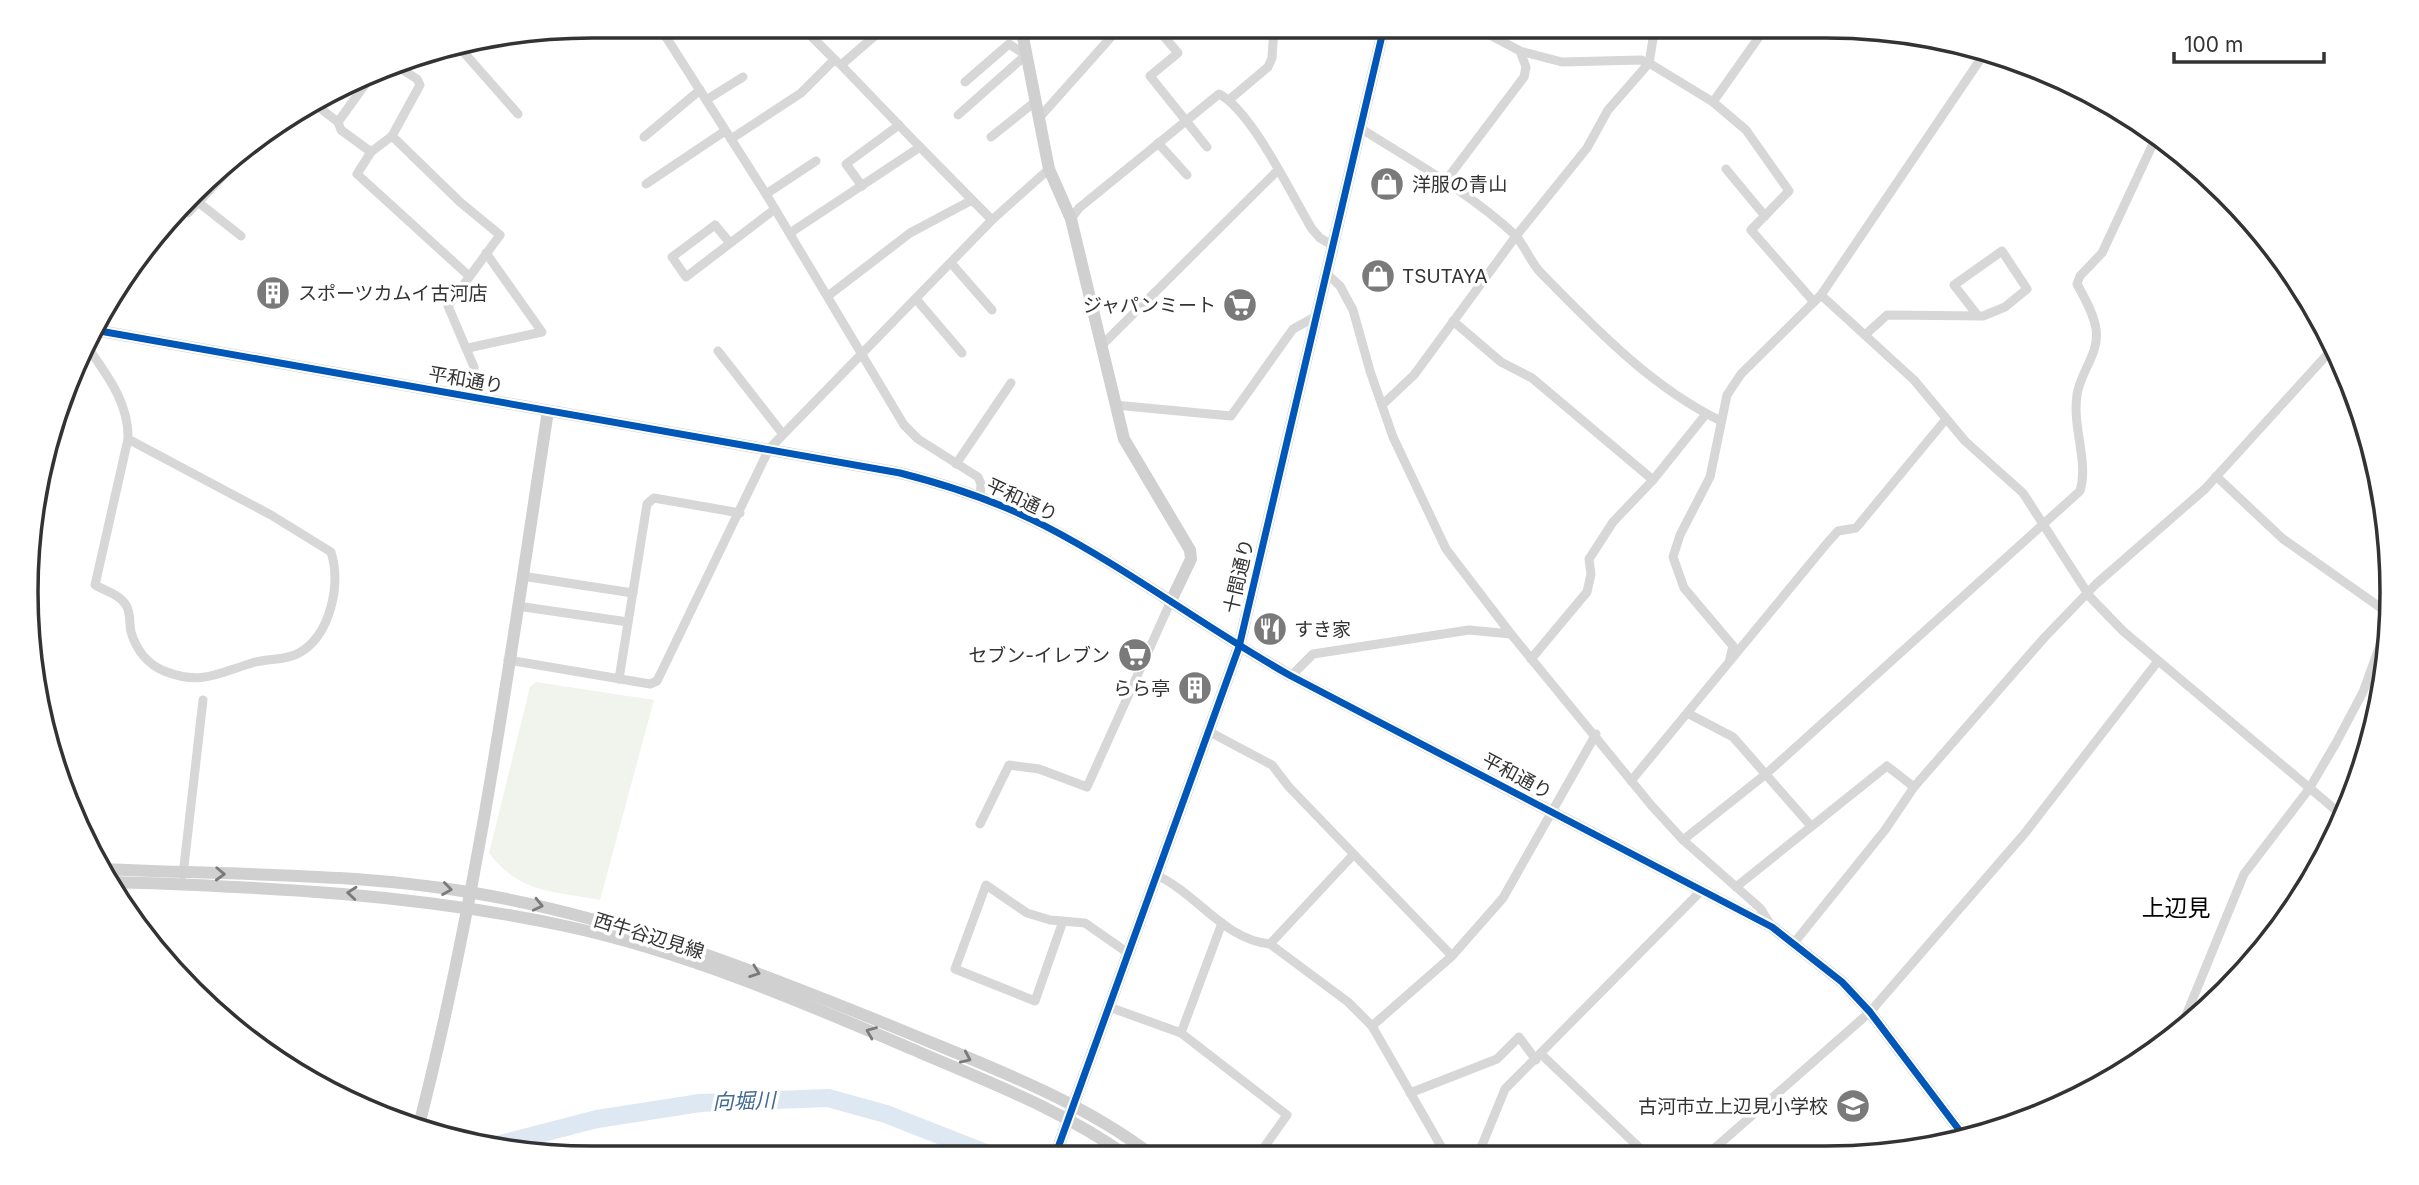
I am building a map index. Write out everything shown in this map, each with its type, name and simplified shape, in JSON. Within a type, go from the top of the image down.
[{"type":"street","points":[[667,38],[766,194],[911,433],[978,477],[981,484],[980,497]]},
{"type":"street","points":[[813,38],[992,220]]},
{"type":"street","points":[[646,184],[801,93],[867,38]]},
{"type":"street","points":[[980,824],[1009,765],[1039,769],[1087,787],[1191,559],[1189,550],[1124,439],[1071,219],[1049,169],[1023,38]]},
{"type":"street","points":[[1039,118],[1110,38]]},
{"type":"street","points":[[1165,38],[1178,53],[1150,76],[1208,147]]},
{"type":"street","points":[[1230,99],[1268,66],[1272,58],[1273,38]]},
{"type":"street","name":"十間通り","points":[[1059,1146],[1238,647],[1381,38]]},
{"type":"street","points":[[1493,38],[1520,51],[1562,62],[1641,60],[1713,102],[1746,130],[1789,191],[1751,230],[1817,298],[1865,335],[1913,380],[1965,441],[2023,493],[2087,593],[2158,662],[2336,810]]},
{"type":"street","points":[[1382,405],[1414,375],[1516,236],[1587,148],[1608,110],[1649,63],[1653,38]]},
{"type":"street","points":[[1713,102],[1758,38]]},
{"type":"street","points":[[965,82],[1009,44],[1026,55]]},
{"type":"street","points":[[1444,183],[1524,78],[1526,68],[1520,51]]},
{"type":"street","points":[[465,53],[518,114]]},
{"type":"street","points":[[958,116],[1026,55]]},
{"type":"street","points":[[1730,658],[1733,646],[1685,588],[1673,557],[1680,535],[1710,477],[1727,395],[1741,374],[1817,298],[1980,60]]},
{"type":"street","points":[[405,71],[417,79],[420,85],[392,136],[371,152],[358,174],[469,276]]},
{"type":"street","points":[[706,100],[744,78]]},
{"type":"street","points":[[644,137],[700,90]]},
{"type":"street","points":[[338,122],[356,92]]},
{"type":"street","points":[[1071,219],[1079,208],[1219,93],[1230,99],[1266,148],[1312,229],[1332,245]]},
{"type":"street","points":[[991,137],[1036,101]]},
{"type":"street","points":[[322,109],[338,122],[341,130],[371,152]]},
{"type":"street","points":[[862,186],[846,163],[899,125]]},
{"type":"street","points":[[1360,128],[1444,183],[1516,236],[1538,270],[1605,337],[1648,374],[1706,414],[1721,421]]},
{"type":"street","points":[[392,136],[460,202],[500,235],[448,306],[474,367],[472,397]]},
{"type":"street","points":[[1158,143],[1187,175]]},
{"type":"street","points":[[1683,841],[1766,774],[2080,491],[2085,473],[2079,454],[2077,395],[2081,376],[2095,347],[2096,328],[2077,284],[2080,276],[2102,253],[2152,145]]},
{"type":"street","points":[[790,233],[920,147]]},
{"type":"street","points":[[766,194],[816,161]]},
{"type":"street","points":[[508,660],[650,684],[657,681],[769,449],[992,220],[1049,169]]},
{"type":"street","points":[[1726,169],[1765,216]]},
{"type":"street","points":[[1101,346],[1278,171]]},
{"type":"street","points":[[828,296],[910,233],[972,200]]},
{"type":"street","points":[[199,203],[241,236]]},
{"type":"street","points":[[730,243],[715,225],[672,257],[685,277],[730,243],[775,209]]},
{"type":"street","points":[[1865,335],[1887,314],[1978,316],[2005,307],[2028,289],[2002,251],[1954,285],[1978,316]]},
{"type":"street","points":[[468,348],[542,332],[486,253]]},
{"type":"street","points":[[951,263],[992,310]]},
{"type":"street","points":[[1326,273],[1340,286],[1353,310],[1393,437],[1446,549],[1511,634],[1596,734],[1631,781],[1683,841],[1760,908],[1772,928]]},
{"type":"street","points":[[916,299],[962,353]]},
{"type":"street","points":[[1115,405],[1231,416],[1293,329],[1315,317]]},
{"type":"street","points":[[1453,321],[1501,362],[1532,378],[1653,480]]},
{"type":"street","name":"平和通り","points":[[104,332],[900,473],[980,497],[1066,538],[1238,647],[1291,676],[1772,928],[1842,982],[1870,1012],[1959,1130]]},
{"type":"street","points":[[718,351],[782,433]]},
{"type":"street","points":[[92,355],[124,407],[128,439],[95,585],[120,598],[128,607],[139,651],[165,671],[210,679],[254,662],[298,654],[310,646],[320,634],[333,596],[335,564],[331,552],[271,515],[128,439]]},
{"type":"street","points":[[1794,943],[1885,830],[1914,787],[2087,593],[2216,476],[2327,355]]},
{"type":"street","points":[[956,464],[1011,383]]},
{"type":"street","points":[[421,1119],[442,1037],[468,909],[548,411]]},
{"type":"street","points":[[1531,659],[1587,592],[1591,574],[1589,559],[1607,531],[1653,480],[1706,414]]},
{"type":"street","points":[[1631,781],[1689,714],[1730,658],[1828,542],[1838,531],[1856,527],[1946,419]]},
{"type":"street","points":[[2216,476],[2283,539],[2380,607]]},
{"type":"street","points":[[619,679],[647,504],[654,498],[740,513]]},
{"type":"street","points":[[522,576],[633,593]]},
{"type":"street","points":[[517,606],[628,622]]},
{"type":"street","points":[[1291,676],[1313,654],[1469,630],[1511,634]]},
{"type":"street","points":[[2186,1014],[2244,874],[2309,789],[2363,692],[2377,654]]},
{"type":"street","points":[[1717,1146],[1870,1012],[2025,833],[2158,662]]},
{"type":"street","points":[[183,878],[203,699]]},
{"type":"street","points":[[1689,714],[1733,737],[1811,826]]},
{"type":"street","points":[[1208,731],[1272,765],[1353,855],[1452,956]]},
{"type":"street","points":[[1372,1026],[1452,956],[1503,898],[1596,734]]},
{"type":"street","points":[[1736,887],[1887,766],[1914,787]]},
{"type":"street","points":[[1270,944],[1353,855]]},
{"type":"street","name":"西牛谷辺見線","points":[[114,870],[323,890],[468,909],[572,928],[724,973],[895,1042],[1068,1119],[1111,1146]]},
{"type":"street","points":[[1156,875],[1168,880],[1222,923],[1253,942],[1270,944],[1348,1002],[1372,1026],[1441,1146]]},
{"type":"street","name":"西牛谷辺見線","points":[[121,882],[183,878],[328,877],[471,892],[578,915],[676,943],[832,1001],[1073,1105],[1137,1146]]},
{"type":"street","points":[[1063,921],[1035,1001],[955,969],[986,885],[1027,913],[1085,923],[1128,953]]},
{"type":"street","points":[[1482,1146],[1505,1089],[1702,890]]},
{"type":"street","points":[[1181,1033],[1222,923]]},
{"type":"street","points":[[1108,1007],[1181,1033],[1287,1115],[1265,1146]]},
{"type":"street","points":[[1410,1093],[1497,1059],[1519,1037],[1637,1146]]},
{"type":"shaded area","points":[[536,682],[654,700],[600,900],[552,892],[525,884],[489,853],[530,687]]},
{"type":"waterway","name":"向堀川","points":[[513,1141],[597,1119],[700,1103],[828,1098],[886,1114],[968,1146]]},
{"type":"cycle path","points":[[1059,1146],[1239,647],[1381,38]]},
{"type":"cycle path","points":[[104,332],[900,473],[956,489],[1010,509],[1077,543],[1291,676],[1772,927],[1842,982],[1870,1012],[1959,1130]]},
{"type":"place","name":"洋服の青山","points":[[1387,184]]},
{"type":"place","name":"TSUTAYA","points":[[1378,276]]},
{"type":"place","name":"スポーツカムイ古河店","points":[[273,293]]},
{"type":"place","name":"ジャパンミート","points":[[1240,305]]},
{"type":"place","name":"すき家","points":[[1270,629]]},
{"type":"place","name":"セブン-イレブン","points":[[1135,655]]},
{"type":"place","name":"らら亭","points":[[1195,688]]},
{"type":"place","name":"古河市立上辺見小学校","points":[[1853,1106]]},
{"type":"district","name":"上辺見","points":[[2176,908]]}]
